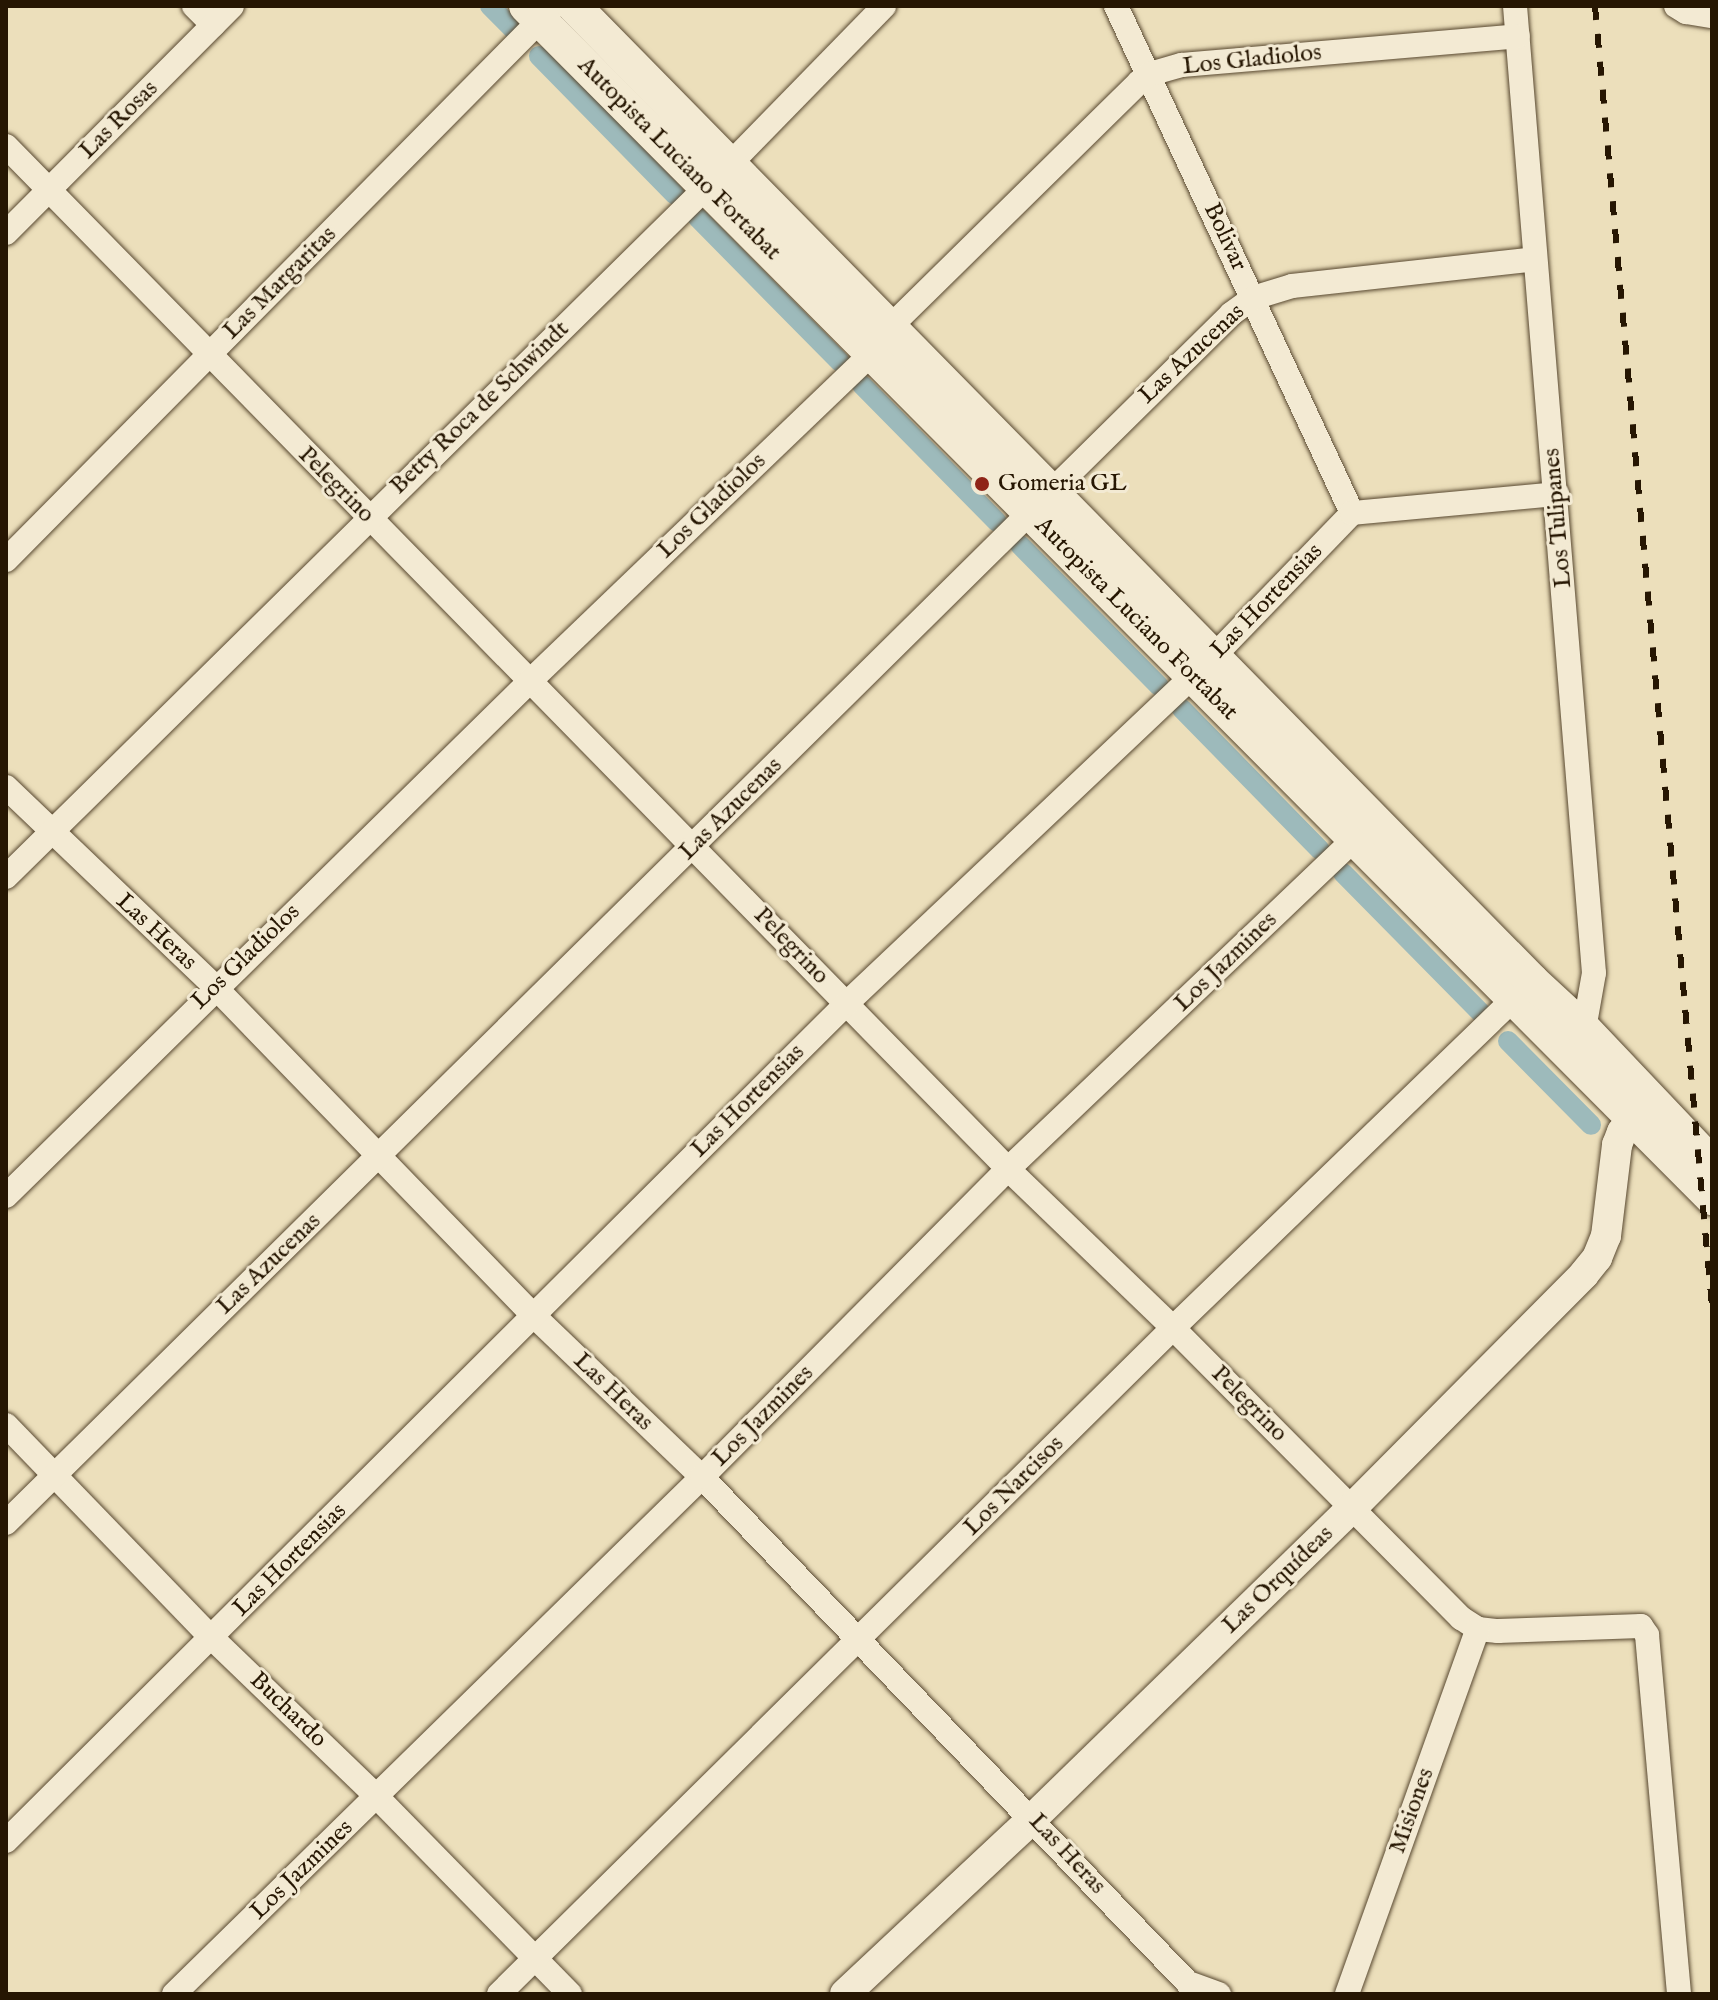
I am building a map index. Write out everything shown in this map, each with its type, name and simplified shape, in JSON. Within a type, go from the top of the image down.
[{"type":"main road","name":"Autopista Luciano Fortabat","points":[[574,6],[718,176]]},
{"type":"main road","name":"Autopista Luciano Fortabat","points":[[540,11],[718,176],[1041,501],[1522,991],[1634,1120],[1703,1160]]},
{"type":"main road","name":"Autopista Luciano Fortabat","points":[[1203,666],[1354,840],[1522,991],[1584,1029],[1703,1160],[1712,1198]]},
{"type":"street","points":[[194,6],[213,25]]},
{"type":"street","name":"Las Rosas","points":[[6,233],[232,6]]},
{"type":"street","name":"Betty Roca de Schwindt","points":[[6,877],[368,516],[718,176],[884,6]]},
{"type":"street","name":"Bolivar","points":[[1116,6],[1352,513]]},
{"type":"street","name":"Los Tulipanes","points":[[1515,6],[1594,973],[1584,1029]]},
{"type":"street","points":[[1676,6],[1686,12],[1712,16]]},
{"type":"street","name":"Las Margaritas","points":[[6,560],[208,356],[540,11]]},
{"type":"street","name":"Los Gladiolos","points":[[6,1196],[215,987],[882,340],[1150,74],[1182,65],[1518,36]]},
{"type":"street","name":"Pelegrino","points":[[6,146],[529,682],[695,845],[1008,1169],[1173,1328],[1461,1618],[1478,1629]]},
{"type":"street","name":"Las Azucenas","points":[[6,1523],[1231,314],[1253,298],[1292,286],[1535,259]]},
{"type":"street","points":[[1352,513],[1557,494]]},
{"type":"street","name":"Las Hortensias","points":[[6,1841],[847,1003],[1203,666],[1352,513]]},
{"type":"street","name":"Las Heras","points":[[6,787],[215,987],[534,1316],[702,1477],[857,1642],[1033,1818],[1182,1988],[1219,1994]]},
{"type":"street","name":"Los Jazmines","points":[[174,1994],[702,1477],[1008,1169],[1354,840]]},
{"type":"street","name":"Los Narcisos","points":[[499,1994],[1173,1328],[1522,991]]},
{"type":"street","name":"Las Orquídeas","points":[[845,1994],[1033,1818],[1353,1507],[1597,1258],[1606,1236],[1617,1145],[1622,1132],[1634,1120]]},
{"type":"street","name":"Buchardo","points":[[6,1425],[212,1638],[377,1797],[570,1994]]},
{"type":"street","points":[[1478,1629],[1498,1631],[1629,1624],[1641,1626],[1647,1635],[1679,1994]]},
{"type":"street","name":"Misiones","points":[[1347,1994],[1478,1629]]},
{"type":"waterway","points":[[490,6],[517,33]]},
{"type":"waterway","points":[[539,56],[675,195]]},
{"type":"waterway","points":[[698,218],[840,362]]},
{"type":"waterway","points":[[862,385],[997,522]]},
{"type":"waterway","points":[[1020,545],[1159,686]]},
{"type":"waterway","points":[[1182,709],[1320,850]]},
{"type":"waterway","points":[[1343,873],[1486,1018]]},
{"type":"waterway","points":[[1508,1041],[1591,1125]]},
{"type":"railway","points":[[1595,6],[1712,1307]]},
{"type":"place","name":"Gomeria GL","points":[[982,484]]}]
